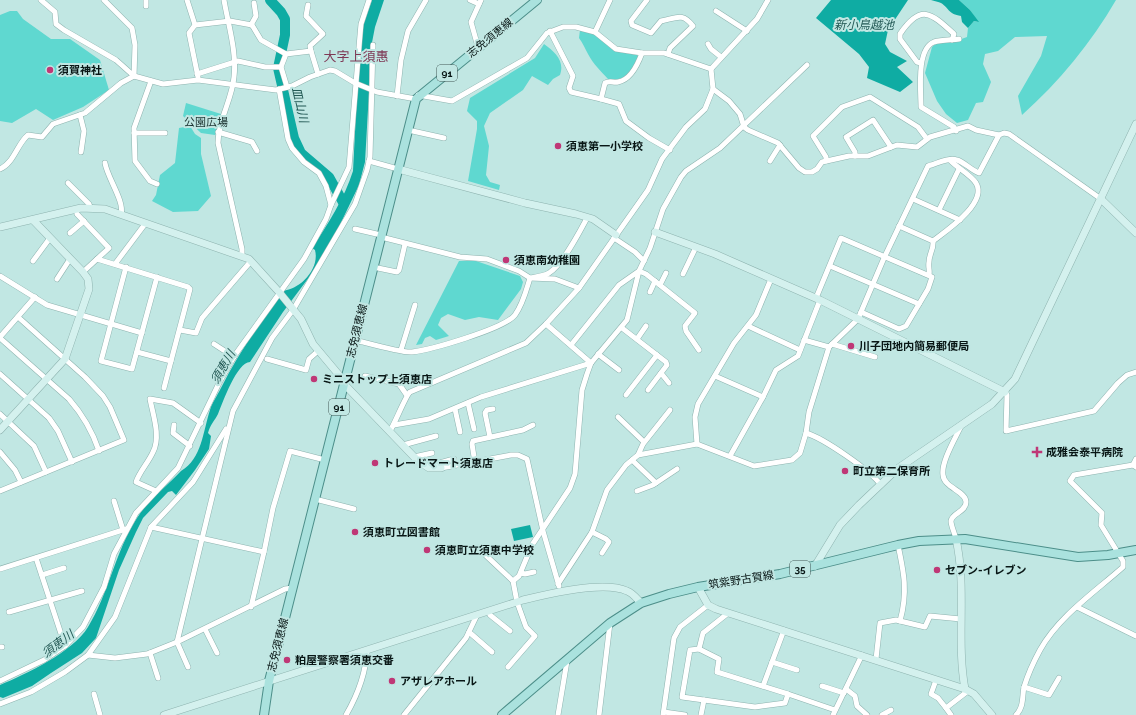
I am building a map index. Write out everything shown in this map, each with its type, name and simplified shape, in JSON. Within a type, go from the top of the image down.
[{"type":"main road","name":"志免須恵線","points":[[264,715],[269,682],[417,97],[536,0]]},
{"type":"main road","name":"筑紫野古賀線","points":[[502,715],[610,623],[641,603],[698,587],[780,574],[919,541],[956,539],[985,542],[1078,557],[1117,554],[1136,550]]},
{"type":"street","points":[[41,0],[53,9],[55,12],[56,24],[64,30],[116,60],[134,76],[151,81],[162,84],[198,77],[234,62],[243,61],[265,67],[281,67]]},
{"type":"street","points":[[104,0],[132,28],[135,45],[134,76]]},
{"type":"street","points":[[146,0],[146,6]]},
{"type":"street","points":[[187,0],[195,25]]},
{"type":"street","points":[[224,0],[234,62],[233,84],[218,132],[218,143],[242,249],[242,255]]},
{"type":"street","points":[[0,681],[44,660],[65,646],[83,627],[104,587],[109,566],[125,530],[136,513],[178,468],[190,446],[220,381],[234,357],[304,259],[350,167],[361,24],[369,0]]},
{"type":"street","points":[[397,96],[401,60],[408,31],[426,0]]},
{"type":"street","points":[[470,0],[480,2],[471,22],[478,47]]},
{"type":"street","points":[[595,32],[610,0]]},
{"type":"street","points":[[647,0],[631,21],[632,25],[651,33],[661,21],[683,17],[687,18],[693,26],[692,29],[670,48],[668,54]]},
{"type":"street","points":[[406,394],[526,343],[546,324],[579,288],[648,190],[658,166],[686,127],[705,109],[713,89],[711,69],[758,19],[768,0]]},
{"type":"street","points":[[251,25],[256,16],[254,3]]},
{"type":"street","points":[[308,6],[306,16],[323,34],[310,46],[318,74]]},
{"type":"street","points":[[716,11],[747,31]]},
{"type":"street","points":[[921,63],[917,62],[900,39],[900,34],[909,20],[924,14],[934,16],[954,34],[952,40]]},
{"type":"street","points":[[198,77],[189,33],[195,25],[228,22],[251,25],[254,27],[262,40],[286,54],[311,52]]},
{"type":"street","points":[[198,77],[264,90],[287,87],[330,70],[335,71],[356,84],[371,90],[397,96],[452,101],[458,99],[527,58],[540,39],[550,31],[563,27],[579,28],[595,32],[616,49],[642,53],[657,52],[668,54],[711,69]]},
{"type":"street","points":[[550,31],[573,76],[569,88],[571,92],[619,104],[626,120],[649,138],[670,150]]},
{"type":"street","points":[[956,131],[954,127],[921,107],[921,63],[926,47],[934,42],[960,39]]},
{"type":"street","points":[[708,44],[711,49],[721,57]]},
{"type":"street","points":[[188,667],[177,642],[229,424],[233,411],[272,338],[293,310],[355,204],[369,161],[373,45]]},
{"type":"street","points":[[601,99],[605,82],[618,82],[628,77],[642,53]]},
{"type":"street","points":[[286,54],[281,67],[287,87]]},
{"type":"street","points":[[514,581],[521,573],[532,545],[566,496],[575,474],[582,390],[592,362],[622,328],[629,315],[639,271],[663,209],[681,177],[686,171],[713,155],[744,127],[807,64]]},
{"type":"street","points":[[0,169],[11,160],[22,140],[28,135],[42,137],[53,124],[80,115],[99,102],[121,83],[134,76]]},
{"type":"street","points":[[151,81],[134,133],[134,161],[150,181],[157,184]]},
{"type":"street","points":[[279,89],[288,139],[292,148],[296,155],[322,178],[332,203]]},
{"type":"street","points":[[713,89],[729,101],[742,118],[744,127],[780,145],[799,168],[805,172],[812,172],[822,162],[855,156],[868,156],[897,145],[917,147],[927,139],[968,126],[976,130],[999,135],[1004,133],[1009,134],[1101,199],[1136,233]]},
{"type":"street","points":[[826,161],[826,157],[813,136],[842,107],[870,97],[918,126],[927,139]]},
{"type":"street","points":[[80,115],[84,131],[81,152]]},
{"type":"street","points":[[855,156],[855,152],[846,137],[873,120],[891,147]]},
{"type":"street","points":[[815,566],[840,525],[897,469],[992,404],[1005,392],[1015,379],[1027,357],[1136,124]]},
{"type":"street","points":[[408,130],[444,138]]},
{"type":"street","points":[[218,132],[252,142],[257,151]]},
{"type":"street","points":[[134,133],[165,133]]},
{"type":"street","points":[[559,588],[592,532],[607,490],[638,455],[697,444],[758,466],[792,460],[800,453],[806,433],[808,412],[830,346],[860,315],[884,258],[928,166],[950,160],[958,160],[970,170],[980,173],[999,135]]},
{"type":"street","points":[[770,162],[780,145]]},
{"type":"street","points":[[933,241],[960,220],[976,200],[978,194],[976,182],[950,160]]},
{"type":"street","points":[[369,161],[524,204],[587,218],[615,236],[644,261]]},
{"type":"street","points":[[105,163],[106,169],[120,200],[123,210],[121,214]]},
{"type":"street","points":[[939,210],[959,169]]},
{"type":"street","points":[[68,183],[89,204],[90,207]]},
{"type":"street","points":[[913,199],[960,220]]},
{"type":"street","points":[[0,227],[90,207],[105,209],[121,214],[145,224],[242,255],[251,261],[281,293],[318,351],[339,375],[344,384],[392,428],[403,445],[422,465],[431,468],[441,468],[518,455],[527,459],[543,531],[559,588]]},
{"type":"street","points":[[77,214],[110,248],[83,272]]},
{"type":"street","points":[[530,278],[549,273],[572,245],[587,218]]},
{"type":"street","points":[[0,430],[65,359],[89,289],[88,279],[83,272],[33,220]]},
{"type":"street","points":[[70,233],[84,221]]},
{"type":"street","points":[[114,264],[145,224]]},
{"type":"street","points":[[899,226],[933,241]]},
{"type":"street","points":[[355,229],[405,244],[460,257],[488,259],[519,271],[530,278],[555,279],[579,288]]},
{"type":"street","points":[[655,232],[696,247],[818,299],[899,329],[902,329],[919,304],[932,280],[932,277],[884,258],[841,238],[830,266],[818,299],[804,340],[798,356],[776,370],[763,397],[730,456]]},
{"type":"street","points":[[33,261],[50,238]]},
{"type":"street","points":[[928,275],[930,269],[929,262],[934,248],[933,241]]},
{"type":"street","points":[[373,267],[397,272],[399,270],[405,244]]},
{"type":"street","points":[[683,274],[696,247]]},
{"type":"street","points":[[56,278],[70,259]]},
{"type":"street","points":[[97,259],[188,287],[190,290],[164,388]]},
{"type":"street","points":[[180,330],[196,333],[202,318],[251,261]]},
{"type":"street","points":[[830,266],[919,304]]},
{"type":"street","points":[[126,267],[101,361],[132,369],[157,277]]},
{"type":"street","points":[[639,271],[655,281],[695,313],[685,326],[686,331],[699,350]]},
{"type":"street","points":[[570,345],[619,285],[639,271]]},
{"type":"street","points":[[660,285],[666,273]]},
{"type":"street","points":[[0,276],[48,306],[142,333]]},
{"type":"street","points":[[355,340],[411,352],[463,339],[498,326],[514,316],[522,303],[530,278]]},
{"type":"street","points":[[697,444],[696,410],[734,343],[756,315],[771,279]]},
{"type":"street","points":[[650,292],[655,281]]},
{"type":"street","points":[[35,297],[0,337],[79,410],[87,422],[99,451]]},
{"type":"street","points":[[401,350],[415,305]]},
{"type":"street","points":[[860,315],[1005,392],[1007,395],[1006,431],[1094,411],[1118,383],[1127,375],[1136,372]]},
{"type":"street","points":[[0,491],[124,440],[110,407],[103,396],[65,359],[18,317]]},
{"type":"street","points":[[546,324],[592,362]]},
{"type":"street","points":[[637,339],[646,326]]},
{"type":"street","points":[[748,326],[800,350]]},
{"type":"street","points":[[622,328],[666,362],[667,366],[648,390]]},
{"type":"street","points":[[804,340],[835,346],[875,357]]},
{"type":"street","points":[[214,344],[234,357]]},
{"type":"street","points":[[268,359],[306,370],[309,359],[318,351]]},
{"type":"street","points":[[137,352],[171,361]]},
{"type":"street","points":[[598,354],[619,370]]},
{"type":"street","points":[[626,395],[657,355]]},
{"type":"street","points":[[392,428],[429,419],[455,409],[480,396],[592,362]]},
{"type":"street","points":[[661,373],[669,383]]},
{"type":"street","points":[[0,374],[49,418],[58,431],[72,462]]},
{"type":"street","points":[[365,376],[400,384],[406,394],[402,410],[392,428]]},
{"type":"street","points":[[715,376],[763,397]]},
{"type":"street","points":[[156,491],[136,482],[139,473],[154,452],[157,438],[150,399],[173,403],[201,423]]},
{"type":"street","points":[[468,403],[474,428]]},
{"type":"street","points":[[455,409],[460,432]]},
{"type":"street","points":[[490,437],[485,413],[487,410],[493,409]]},
{"type":"street","points":[[638,455],[644,442],[670,410]]},
{"type":"street","points":[[0,414],[34,446],[46,472]]},
{"type":"street","points":[[618,417],[644,442]]},
{"type":"street","points":[[0,704],[31,692],[88,655],[115,617],[151,527],[194,482],[229,424]]},
{"type":"street","points":[[174,425],[173,434],[190,446]]},
{"type":"street","points":[[475,462],[472,444],[473,441],[524,430],[533,425]]},
{"type":"street","points":[[961,425],[943,466],[943,477],[946,482],[965,498],[967,503],[951,522],[958,548],[961,653],[967,690]]},
{"type":"street","points":[[806,433],[820,439],[859,465],[881,484]]},
{"type":"street","points":[[403,445],[436,436]]},
{"type":"street","points":[[251,607],[273,508],[290,451],[325,460]]},
{"type":"street","points":[[0,452],[15,470],[21,482]]},
{"type":"street","points":[[414,456],[432,452]]},
{"type":"street","points":[[431,468],[432,466],[454,459]]},
{"type":"street","points":[[1016,715],[1021,709],[1024,687],[1042,648],[1056,627],[1124,567],[1123,561],[1117,554],[1101,525],[1102,513],[1070,481],[1074,475],[1134,466],[1136,459]]},
{"type":"street","points":[[632,460],[656,482]]},
{"type":"street","points":[[636,491],[653,486],[656,482],[677,469]]},
{"type":"street","points":[[315,499],[354,509]]},
{"type":"street","points":[[114,501],[125,530]]},
{"type":"street","points":[[151,527],[264,552]]},
{"type":"street","points":[[0,569],[125,530]]},
{"type":"street","points":[[592,532],[609,542],[602,553]]},
{"type":"street","points":[[898,545],[904,577],[905,603],[900,621]]},
{"type":"street","points":[[478,548],[514,581],[517,602],[526,627],[535,636],[508,667]]},
{"type":"street","points":[[36,558],[65,646]]},
{"type":"street","points":[[42,575],[64,568]]},
{"type":"street","points":[[521,573],[525,574],[534,572]]},
{"type":"street","points":[[698,587],[708,605],[716,609],[876,659],[967,690],[974,694],[992,715]]},
{"type":"street","points":[[88,655],[114,658],[150,653],[205,629],[285,589],[293,588]]},
{"type":"street","points":[[164,715],[181,713],[269,682],[559,588],[622,589],[629,591],[641,603]]},
{"type":"street","points":[[9,612],[82,591]]},
{"type":"street","points":[[685,715],[664,713],[674,638],[680,627],[708,605]]},
{"type":"street","points":[[1077,607],[1136,636]]},
{"type":"street","points":[[488,611],[490,615],[510,631]]},
{"type":"street","points":[[699,649],[703,632],[727,614]]},
{"type":"street","points":[[404,715],[469,632],[477,615]]},
{"type":"street","points":[[876,659],[880,623],[896,620],[925,627],[930,616],[961,619]]},
{"type":"street","points":[[599,715],[610,623]]},
{"type":"street","points":[[205,629],[217,653]]},
{"type":"street","points":[[763,686],[784,630]]},
{"type":"street","points":[[469,632],[492,652]]},
{"type":"street","points":[[788,694],[785,703],[755,708],[682,697],[690,650],[699,649],[719,659],[717,672],[788,694],[834,713],[862,655]]},
{"type":"street","points":[[346,715],[352,704],[367,663],[367,650]]},
{"type":"street","points":[[150,653],[158,678]]},
{"type":"street","points":[[558,715],[567,661]]},
{"type":"street","points":[[772,662],[797,670]]},
{"type":"street","points":[[1024,687],[1049,695],[1059,678]]},
{"type":"street","points":[[936,680],[931,694],[938,698],[951,715]]},
{"type":"street","points":[[822,686],[845,691],[855,696],[857,706],[867,715]]},
{"type":"street","points":[[946,708],[967,690]]},
{"type":"street","points":[[94,694],[100,715]]},
{"type":"street","points":[[701,715],[704,700]]},
{"type":"street","points":[[882,715],[891,710]]},
{"type":"green space","points":[[959,0],[1116,0],[1074,61],[1049,89],[1022,115],[1018,96],[1041,56],[1047,36],[1015,37],[998,51],[985,54],[983,64],[991,82],[983,102],[976,103],[968,120],[957,123],[946,114],[937,101],[925,73],[932,47],[938,42],[953,42],[967,37],[968,28],[974,21],[978,22],[970,10]]},
{"type":"green space","points":[[10,11],[17,11],[23,19],[51,39],[70,39],[100,60],[109,90],[83,107],[53,120],[36,109],[12,123],[0,121],[0,15]]},
{"type":"green space","points":[[580,30],[593,33],[614,51],[637,55],[639,57],[630,72],[620,79],[608,79],[590,58],[579,38]]},
{"type":"green space","points":[[544,44],[558,57],[561,65],[560,75],[553,79],[548,85],[532,76],[523,90],[490,113],[484,126],[489,146],[486,175],[490,182],[500,185],[499,190],[468,181],[477,129],[477,121],[467,111],[470,98],[535,58]]},
{"type":"green space","name":"公園広場","points":[[186,103],[221,114],[215,135],[201,133],[183,116]]},
{"type":"green space","points":[[190,126],[195,134],[201,138],[201,154],[211,196],[198,211],[173,212],[152,201],[156,195],[160,175],[175,163],[179,128]]},
{"type":"green space","points":[[459,261],[476,261],[520,276],[523,282],[521,289],[498,320],[479,317],[465,320],[448,314],[441,318],[438,325],[449,336],[436,340],[430,336],[425,338],[422,344],[416,345]]},
{"type":"water","points":[[372,0],[384,0],[375,27],[369,58],[369,92],[365,162],[359,185],[336,233],[316,268],[283,312],[250,362],[240,368],[235,375],[218,414],[209,430],[208,433],[211,436],[209,449],[195,470],[176,495],[172,491],[168,492],[143,518],[119,570],[96,638],[82,653],[32,686],[3,698],[0,697],[0,685],[23,675],[48,661],[72,645],[88,627],[101,600],[129,531],[141,511],[158,493],[188,466],[198,452],[212,405],[242,351],[282,291],[289,290],[302,283],[312,271],[316,257],[315,250],[312,248],[340,201],[350,181],[353,171],[360,34]]},
{"type":"water","name":"新小鳥越池","points":[[831,0],[908,0],[888,30],[885,44],[890,52],[907,61],[897,67],[913,82],[900,92],[867,78],[869,67],[859,54],[816,18]]},
{"type":"water","points":[[931,0],[959,0],[970,10],[979,22],[974,21],[968,28],[962,22],[961,16],[951,13],[941,3]]},
{"type":"water","points":[[530,525],[533,537],[514,541],[511,529]]},
{"type":"waterway","name":"皿山川","points":[[270,0],[285,19],[285,35],[278,68],[294,138],[301,153],[329,177],[344,204]]},
{"type":"place","name":"須賀神社","points":[[50,70]]},
{"type":"place","name":"須恵第一小学校","points":[[558,146]]},
{"type":"place","name":"須恵南幼稚園","points":[[506,260]]},
{"type":"place","name":"川子団地内簡易郵便局","points":[[851,346]]},
{"type":"place","name":"ミニストップ上須恵店","points":[[314,379]]},
{"type":"place","name":"成雅会泰平病院","points":[[1037,452]]},
{"type":"place","name":"トレードマート須恵店","points":[[375,463]]},
{"type":"place","name":"町立第二保育所","points":[[845,471]]},
{"type":"place","name":"須恵町立図書館","points":[[355,532]]},
{"type":"place","name":"須恵町立須恵中学校","points":[[427,550]]},
{"type":"place","name":"セブン-イレブン","points":[[937,570]]},
{"type":"place","name":"粕屋警察署須恵交番","points":[[287,660]]},
{"type":"place","name":"アザレアホール","points":[[392,681]]},
{"type":"district","name":"大字上須惠","points":[[356,56]]},
{"type":"water label","name":"須恵川","points":[[223,367]]},
{"type":"water label","name":"須恵川","points":[[58,644]]}]
